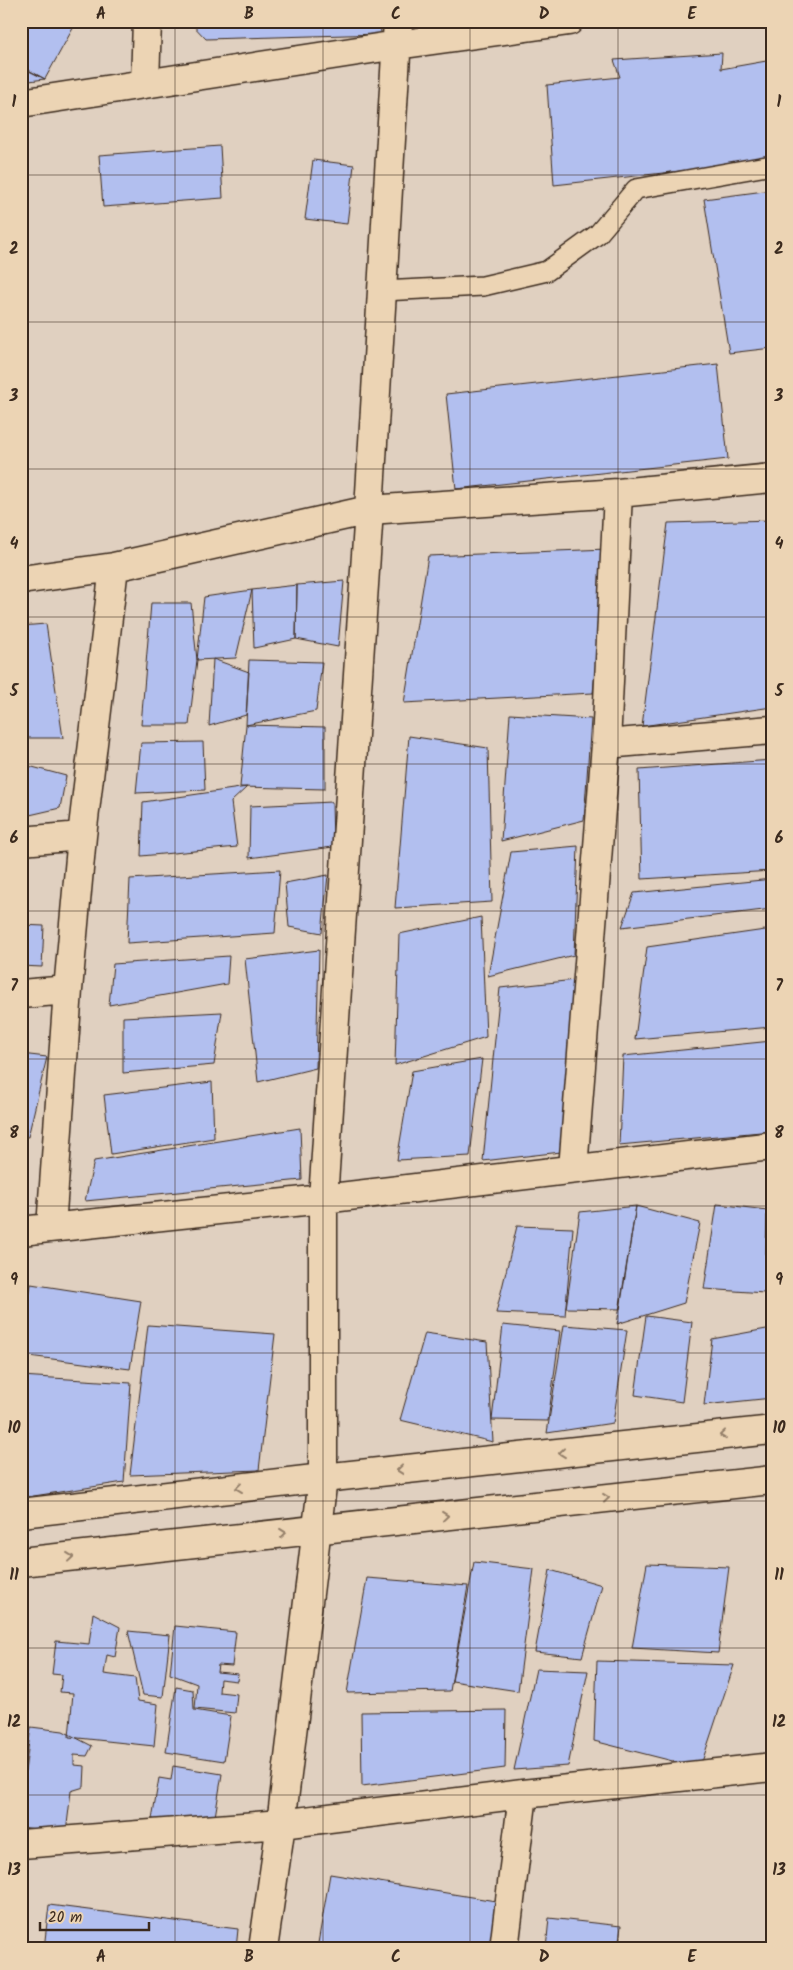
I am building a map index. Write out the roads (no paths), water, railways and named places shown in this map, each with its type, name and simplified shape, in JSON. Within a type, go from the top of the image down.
[{"type":"street","points":[[145,83],[146,21]]},
{"type":"street","points":[[21,103],[145,83],[398,33],[569,21]]},
{"type":"street","points":[[262,1949],[282,1824],[323,1478],[323,1199],[369,510],[398,33]]},
{"type":"street","points":[[21,580],[114,566],[369,510],[618,493],[772,478]]},
{"type":"street","points":[[572,1169],[606,744],[618,493]]},
{"type":"street","points":[[51,1227],[68,990],[82,836],[114,566]]},
{"type":"street","points":[[606,744],[772,730]]},
{"type":"street","points":[[21,841],[82,836]]},
{"type":"street","points":[[21,994],[68,990]]},
{"type":"street","points":[[21,1231],[323,1199],[772,1146]]},
{"type":"street","points":[[21,1513],[323,1478],[772,1430]]},
{"type":"street","points":[[21,1562],[772,1480]]},
{"type":"street","points":[[21,1844],[282,1824],[523,1794],[772,1767]]},
{"type":"street","points":[[504,1949],[523,1794]]},
{"type":"lane","points":[[382,291],[483,286],[547,271],[598,234],[636,189],[772,165]]}]
